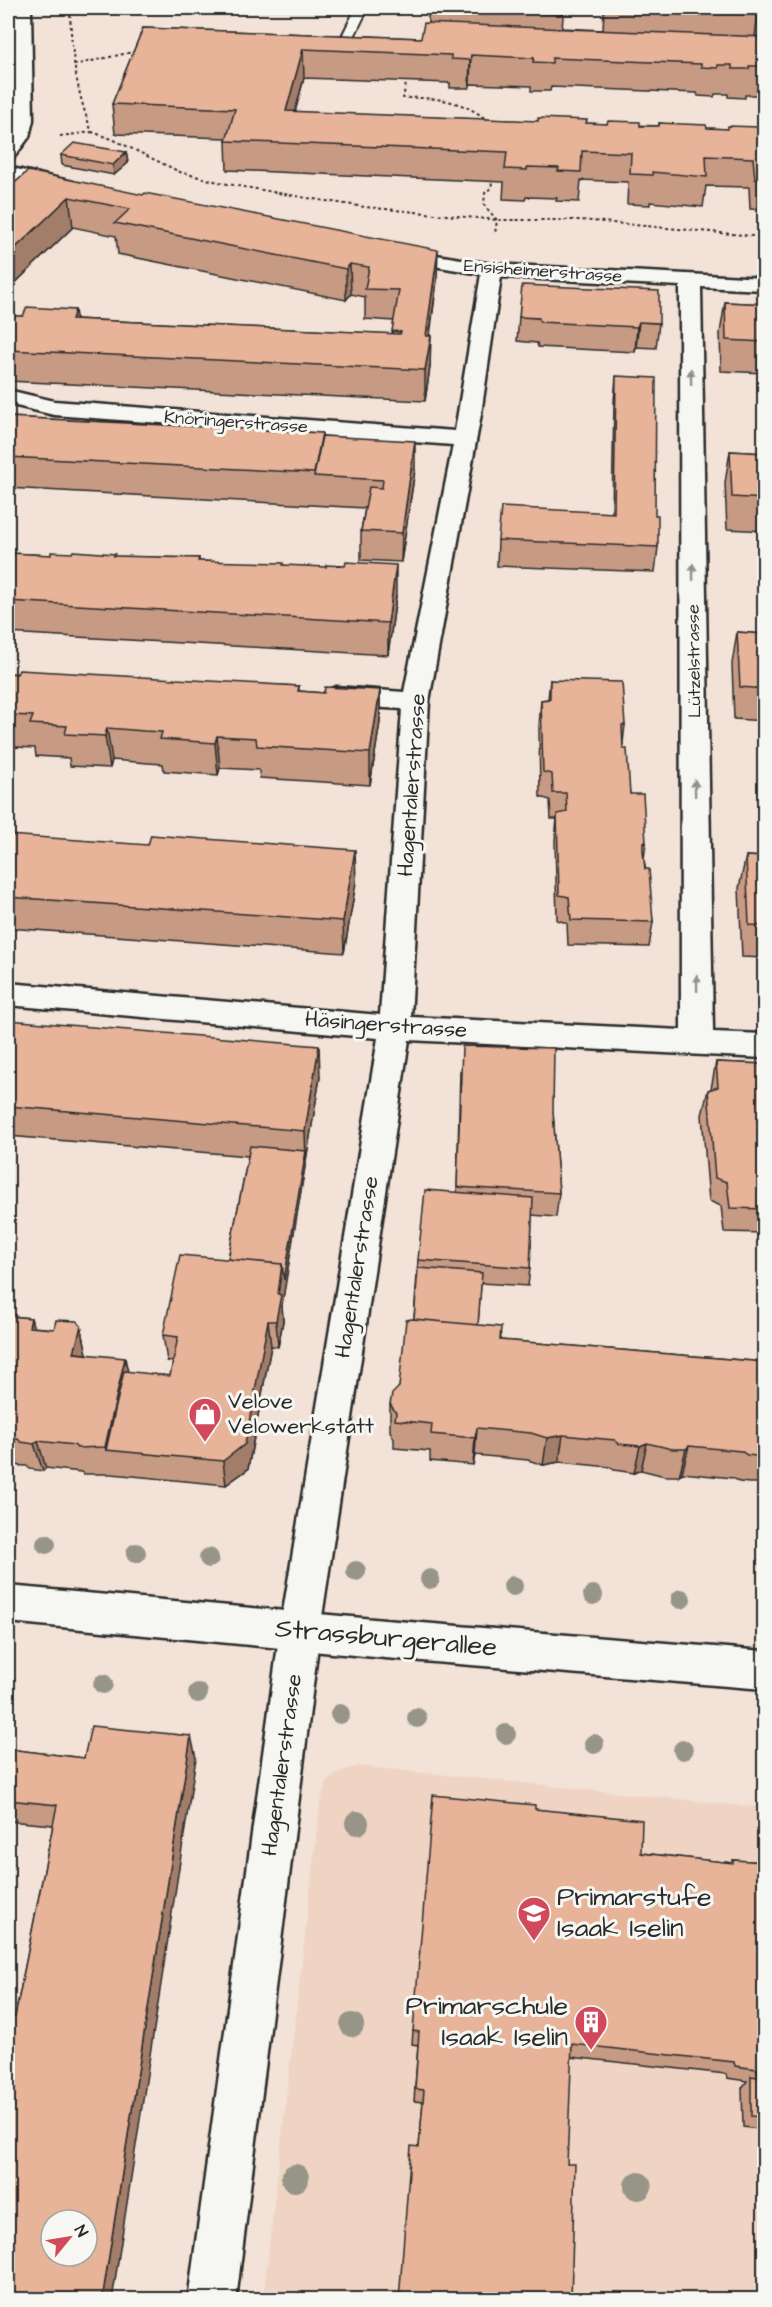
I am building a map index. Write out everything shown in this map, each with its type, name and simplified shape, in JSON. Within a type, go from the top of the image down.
[{"type":"street","points":[[8,152],[19,137],[24,120],[22,8]]},
{"type":"street","points":[[8,173],[88,190]]},
{"type":"street","name":"Ensisheimerstrasse","points":[[376,251],[492,270],[765,284]]},
{"type":"street","name":"Hagentalerstrasse","points":[[212,2300],[300,1629],[396,1028],[416,701],[465,439],[492,270]]},
{"type":"street","name":"Lützelstrasse","points":[[690,280],[698,1041]]},
{"type":"street","name":"Knöringerstrasse","points":[[8,397],[54,408],[465,439]]},
{"type":"street","points":[[311,694],[416,701]]},
{"type":"street","name":"Häsingerstrasse","points":[[8,994],[396,1028],[765,1046]]},
{"type":"street","name":"Strassburgerallee","points":[[8,1604],[300,1629],[397,1640],[765,1670]]},
{"type":"lane","points":[[346,40],[362,8]]},
{"type":"path","points":[[70,8],[70,45],[83,111],[92,132],[112,139],[180,172],[222,183],[365,207],[497,219],[581,220],[765,237]]},
{"type":"path","points":[[74,64],[147,50]]},
{"type":"path","points":[[407,76],[403,98],[449,100],[477,109],[489,121],[490,129]]},
{"type":"path","points":[[491,167],[492,187],[485,193],[484,205],[497,219]]},
{"type":"shaded area","name":"Primarstufe Isaak Iselin","points":[[358,1766],[764,1808],[764,2299],[263,2300],[320,1803],[327,1782],[341,1771]]},
{"type":"building","points":[[428,8],[564,8],[563,14]]},
{"type":"building","points":[[604,8],[758,8],[758,15],[604,10]]},
{"type":"building","points":[[424,23],[765,37],[765,66],[732,69],[732,65],[718,65],[718,68],[701,67],[701,64],[552,58],[552,63],[533,62],[534,58],[471,55],[470,60],[451,59],[451,55],[303,49],[286,111],[538,121],[538,118],[587,120],[586,123],[607,124],[608,121],[640,122],[640,126],[659,126],[659,123],[706,125],[707,128],[728,129],[728,126],[760,127],[760,130],[765,131],[765,180],[755,179],[753,158],[706,156],[707,177],[652,172],[653,175],[630,174],[631,153],[582,151],[581,172],[558,171],[559,168],[505,169],[507,152],[226,141],[235,109],[112,104],[143,28],[421,38]]},
{"type":"building","points":[[74,143],[126,152],[113,165],[61,155]]},
{"type":"building","points":[[28,171],[143,195],[145,193],[438,250],[426,336],[431,336],[425,370],[8,350],[8,316],[23,316],[27,307],[75,310],[72,319],[400,334],[401,332],[392,331],[399,290],[365,289],[369,267],[350,264],[346,269],[115,223],[130,209],[69,197],[8,255],[8,189]]},
{"type":"building","points":[[522,285],[659,291],[659,323],[639,322],[637,327],[540,322],[539,318],[519,317]]},
{"type":"building","points":[[725,302],[765,304],[765,342],[726,340]]},
{"type":"building","points":[[616,376],[656,378],[655,515],[658,515],[658,547],[498,540],[501,507],[614,513]]},
{"type":"building","points":[[8,417],[322,433],[314,473],[8,457]]},
{"type":"building","points":[[322,436],[415,441],[402,533],[361,531],[369,487],[382,488],[383,480],[314,476]]},
{"type":"building","points":[[730,451],[765,453],[765,499],[732,497]]},
{"type":"building","points":[[73,551],[115,554],[114,556],[199,558],[198,561],[283,563],[283,565],[326,567],[326,565],[345,566],[346,562],[396,565],[388,623],[8,601],[8,553],[51,555],[51,552],[72,553]]},
{"type":"building","points":[[737,632],[765,634],[765,689],[740,687]]},
{"type":"building","points":[[19,670],[299,686],[298,691],[324,693],[325,687],[380,690],[370,753],[257,746],[256,738],[217,736],[215,743],[160,739],[162,732],[107,728],[105,736],[65,734],[67,726],[30,724],[33,716],[8,715],[8,673],[17,674]]},
{"type":"building","points":[[550,680],[622,682],[625,725],[622,725],[623,749],[627,749],[630,794],[643,794],[646,843],[643,842],[643,851],[645,869],[649,869],[653,922],[571,920],[569,897],[559,895],[557,814],[567,812],[566,793],[553,793],[552,774],[543,772],[541,700],[550,699]]},
{"type":"building","points":[[8,835],[148,845],[151,835],[355,850],[343,921],[8,897]]},
{"type":"building","points":[[746,856],[765,857],[765,926],[749,925]]},
{"type":"building","points":[[8,1020],[319,1046],[305,1131],[8,1106]]},
{"type":"building","points":[[462,1046],[554,1048],[553,1112],[559,1193],[457,1187]]},
{"type":"building","points":[[716,1062],[765,1064],[765,1209],[730,1208],[727,1182],[715,1178],[708,1090],[718,1087]]},
{"type":"building","points":[[250,1146],[306,1151],[284,1280],[282,1264],[228,1259]]},
{"type":"building","points":[[425,1190],[533,1198],[530,1268],[418,1260]]},
{"type":"building","points":[[180,1255],[282,1264],[278,1294],[281,1295],[276,1321],[268,1321],[245,1444],[223,1461],[106,1450],[124,1371],[170,1376],[178,1337],[163,1335]]},
{"type":"building","points":[[418,1268],[482,1273],[478,1325],[414,1319]]},
{"type":"building","points":[[8,1316],[31,1318],[29,1327],[54,1329],[56,1320],[77,1321],[81,1326],[74,1353],[125,1358],[105,1447],[77,1448],[74,1445],[38,1441],[34,1444],[21,1442],[18,1439],[8,1439]]},
{"type":"building","points":[[406,1320],[501,1327],[500,1340],[765,1362],[765,1457],[747,1455],[741,1451],[689,1446],[686,1449],[672,1449],[647,1443],[640,1446],[619,1444],[615,1440],[563,1435],[547,1438],[531,1433],[477,1428],[475,1438],[431,1434],[432,1424],[395,1420],[396,1413],[390,1404],[392,1394],[399,1387]]},
{"type":"building","points":[[91,1726],[191,1736],[102,2300],[8,2300],[8,2017],[15,2017],[57,1805],[8,1800],[8,1749],[84,1758]]},
{"type":"building","name":"Primarschule Isaak Iselin","points":[[433,1795],[535,1805],[535,1809],[642,1820],[641,1853],[733,1863],[733,1860],[765,1862],[765,2117],[751,2116],[751,2076],[758,2077],[757,2069],[735,2066],[734,2062],[572,2044],[567,2164],[575,2164],[571,2300],[399,2300],[411,2146],[419,2147],[424,2090],[415,2089],[419,2032],[413,2031]]},
{"type":"place","name":"Velove Velowerkstatt","points":[[205,1443]]},
{"type":"place","name":"Primarstufe Isaak Iselin","points":[[534,1942]]},
{"type":"place","name":"Primarschule Isaak Iselin","points":[[591,2051]]}]
